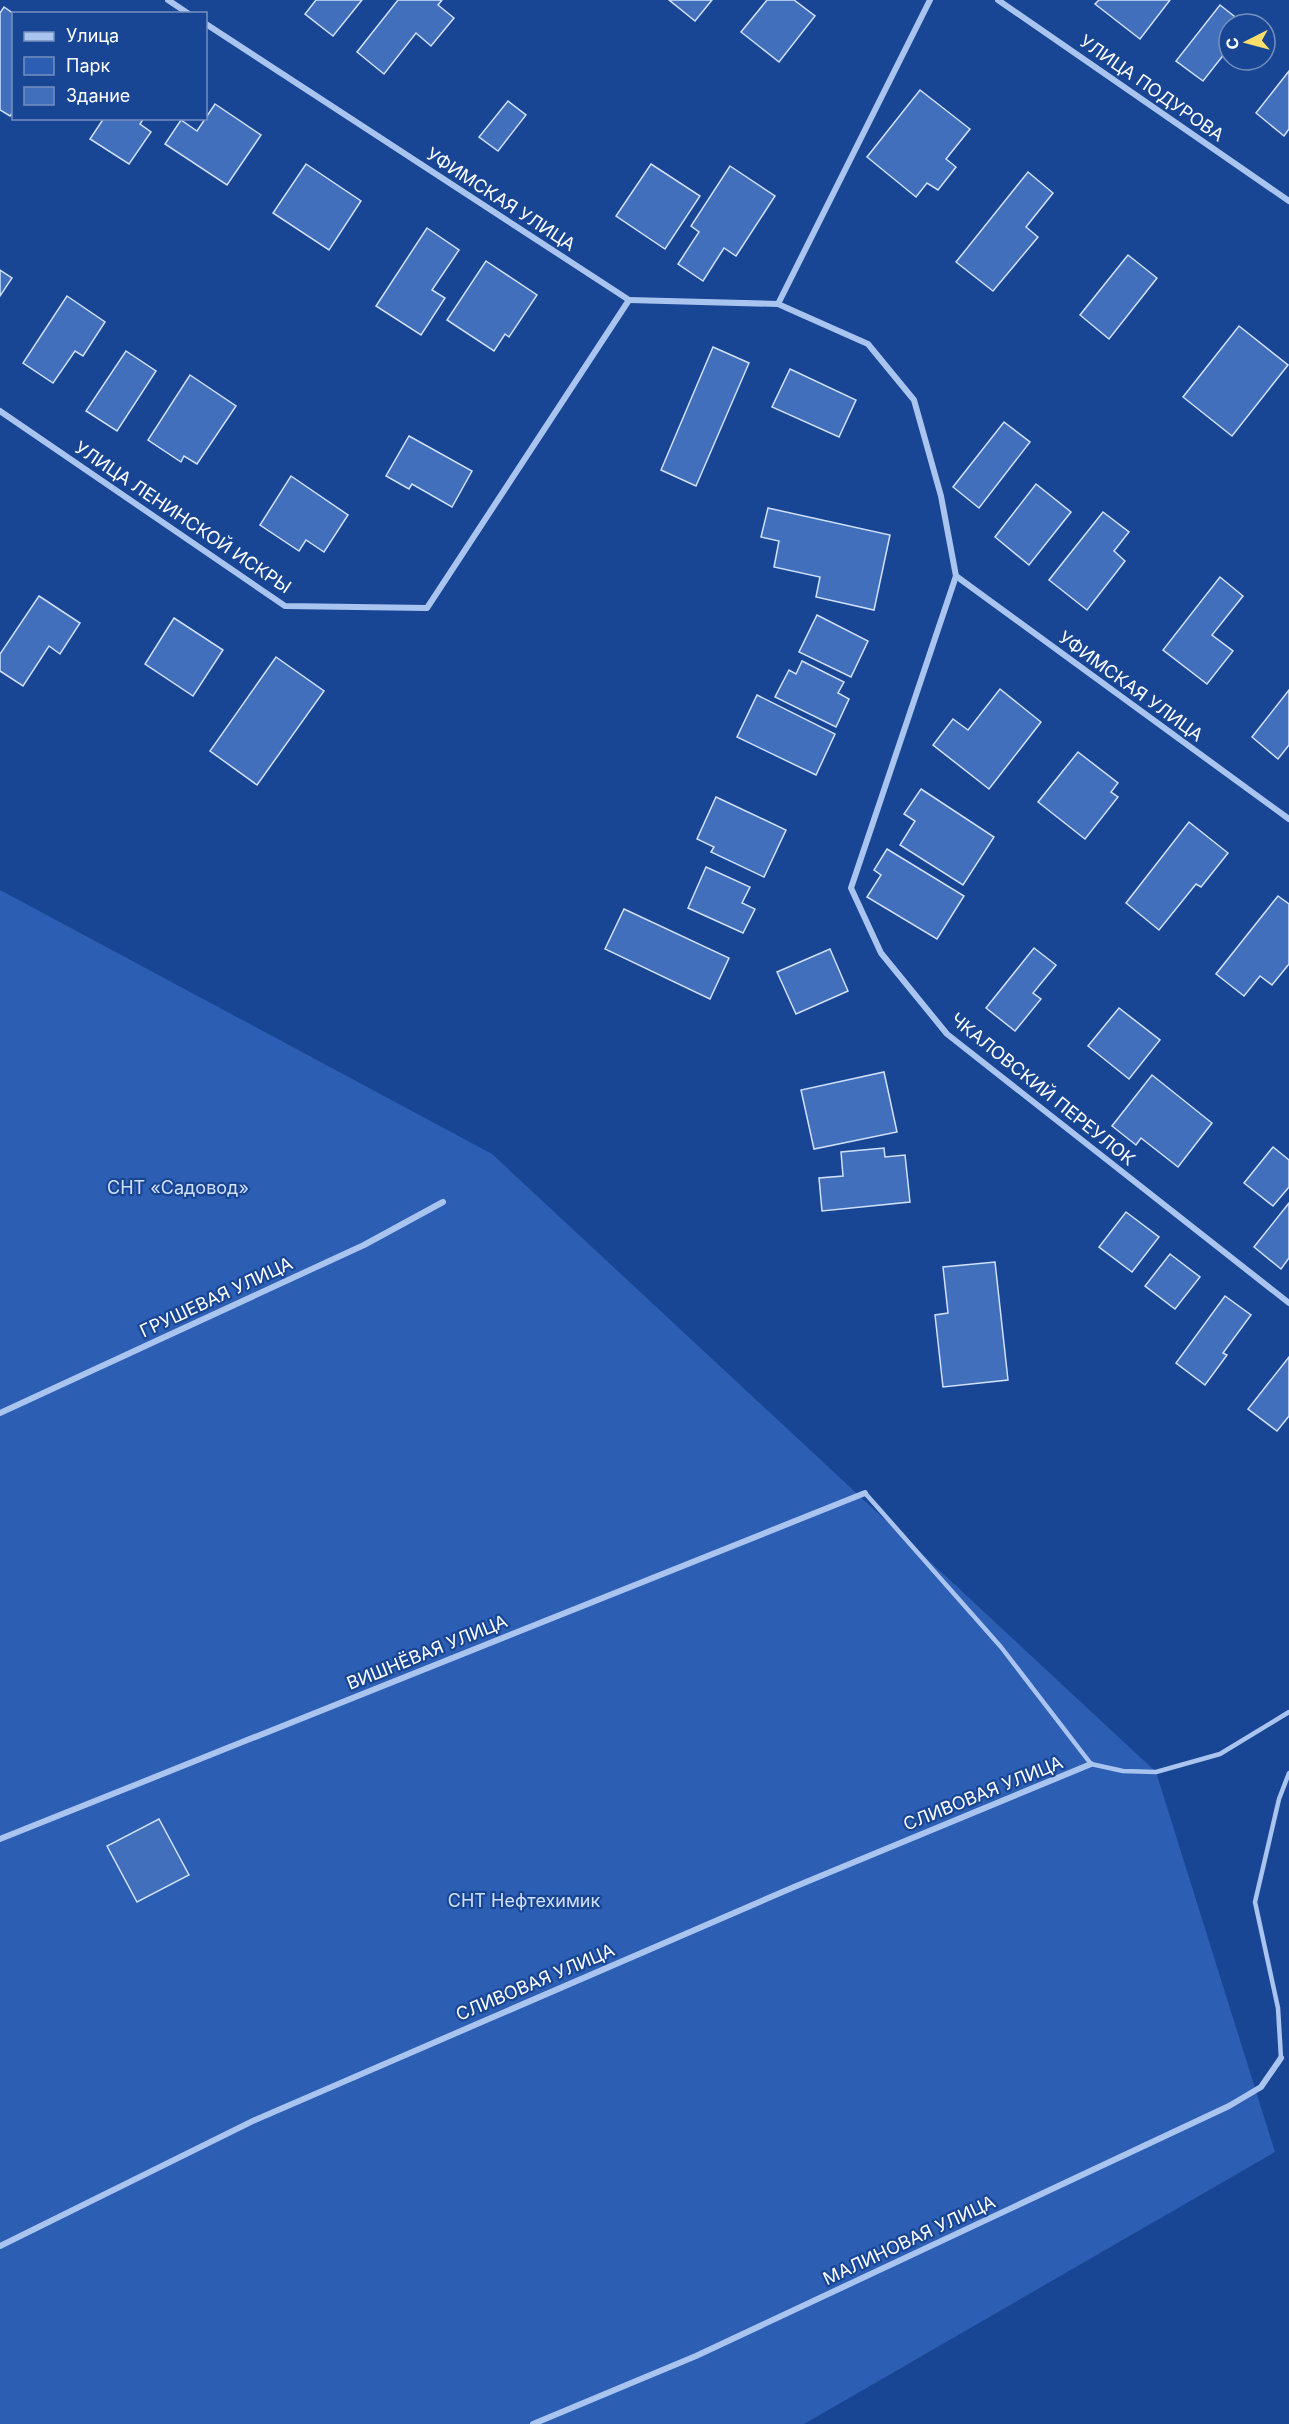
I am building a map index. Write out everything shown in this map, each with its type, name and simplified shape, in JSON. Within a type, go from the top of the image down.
[{"type":"street","points":[[168,0],[186,12]]},
{"type":"street","points":[[778,304],[930,0]]},
{"type":"street","name":"УЛИЦА ПОДУРОВА","points":[[998,0],[1289,201]]},
{"type":"street","name":"УФИМСКАЯ УЛИЦА","points":[[207,25],[629,300]]},
{"type":"street","points":[[629,300],[778,304],[868,344],[914,400],[940,496],[956,576]]},
{"type":"street","name":"УЛИЦА ЛЕНИНСКОЙ ИСКРЫ","points":[[0,411],[285,606],[427,608],[629,300]]},
{"type":"street","name":"УФИМСКАЯ УЛИЦА","points":[[956,576],[1289,819]]},
{"type":"street","name":"ЧКАЛОВСКИЙ ПЕРЕУЛОК","points":[[956,576],[851,888],[881,953],[946,1034],[1289,1304]]},
{"type":"street","name":"ГРУШЕВАЯ УЛИЦА","points":[[0,1413],[364,1245],[442,1202]]},
{"type":"street","name":"ВИШНЁВАЯ УЛИЦА","points":[[0,1839],[865,1493]]},
{"type":"street","name":"СЛИВОВАЯ УЛИЦА","points":[[0,2246],[255,2120],[783,1891],[1091,1764]]},
{"type":"street","name":"МАЛИНОВАЯ УЛИЦА","points":[[533,2424],[696,2356],[1229,2106],[1260,2087],[1281,2058]]},
{"type":"lane","points":[[865,1493],[1001,1647],[1091,1764],[1123,1771],[1156,1772],[1220,1754],[1289,1712]]},
{"type":"lane","points":[[1281,2058],[1278,2008],[1255,1902],[1279,1799],[1289,1773]]},
{"type":"green space","name":"СНТ Нефтехимик","points":[[0,890],[492,1154],[1156,1772],[1275,2152],[804,2424],[0,2424]]},
{"type":"building","points":[[316,0],[362,0],[333,36],[305,14]]},
{"type":"building","points":[[398,0],[442,0],[438,5],[454,18],[431,46],[416,33],[384,74],[357,52]]},
{"type":"building","points":[[669,0],[712,0],[695,21]]},
{"type":"building","points":[[767,0],[794,0],[815,16],[779,62],[741,32]]},
{"type":"building","points":[[1099,0],[1170,0],[1140,39],[1095,4]]},
{"type":"building","points":[[1220,5],[1229,12],[1217,12],[1217,63],[1203,81],[1176,61]]},
{"type":"building","points":[[4,7],[12,13],[12,114],[10,116],[0,110],[0,13]]},
{"type":"building","points":[[1289,71],[1289,129],[1284,136],[1256,113]]},
{"type":"building","points":[[920,90],[970,129],[946,159],[956,167],[938,190],[927,183],[916,197],[867,157]]},
{"type":"building","points":[[508,101],[526,115],[498,151],[479,137]]},
{"type":"building","points":[[215,104],[261,135],[227,185],[165,144],[181,120],[197,131],[204,120],[207,120]]},
{"type":"building","points":[[103,120],[143,120],[140,124],[151,132],[129,164],[90,139]]},
{"type":"building","points":[[306,164],[361,201],[329,250],[273,213]]},
{"type":"building","points":[[651,164],[700,196],[665,249],[616,216]]},
{"type":"building","points":[[730,166],[775,196],[736,256],[724,248],[703,281],[678,264],[699,232],[691,226]]},
{"type":"building","points":[[1028,172],[1053,193],[1026,227],[1038,237],[993,291],[956,262]]},
{"type":"building","points":[[427,228],[459,250],[432,290],[445,298],[421,335],[376,306]]},
{"type":"building","points":[[1128,255],[1157,278],[1109,339],[1080,315]]},
{"type":"building","points":[[486,261],[537,295],[509,337],[505,334],[494,351],[447,320]]},
{"type":"building","points":[[0,270],[12,278],[0,296]]},
{"type":"building","points":[[67,296],[105,322],[83,356],[75,351],[53,383],[23,363]]},
{"type":"building","points":[[1239,326],[1288,365],[1232,436],[1183,397]]},
{"type":"building","points":[[713,347],[749,363],[696,486],[661,470]]},
{"type":"building","points":[[126,351],[156,371],[117,431],[86,411]]},
{"type":"building","points":[[790,369],[856,400],[839,437],[772,407]]},
{"type":"building","points":[[190,375],[236,406],[197,464],[184,456],[181,462],[148,440]]},
{"type":"building","points":[[1004,422],[1030,442],[979,508],[953,487]]},
{"type":"building","points":[[409,436],[472,471],[452,507],[412,484],[409,489],[386,476]]},
{"type":"building","points":[[291,476],[348,515],[324,552],[306,540],[299,551],[260,525]]},
{"type":"building","points":[[1036,484],[1071,512],[1029,565],[995,537]]},
{"type":"building","points":[[768,508],[890,535],[874,610],[816,597],[820,577],[774,567],[779,541],[761,537]]},
{"type":"building","points":[[1103,512],[1129,532],[1114,551],[1125,561],[1087,610],[1049,580]]},
{"type":"building","points":[[1220,577],[1243,596],[1212,635],[1233,651],[1207,684],[1163,650]]},
{"type":"building","points":[[39,596],[80,623],[60,654],[49,646],[23,686],[0,671],[0,654]]},
{"type":"building","points":[[817,615],[868,641],[851,677],[799,652]]},
{"type":"building","points":[[174,618],[223,650],[193,696],[145,664]]},
{"type":"building","points":[[276,657],[324,691],[257,785],[210,751]]},
{"type":"building","points":[[802,661],[844,682],[838,693],[849,699],[836,727],[775,697],[789,670],[796,674]]},
{"type":"building","points":[[1000,689],[1041,722],[989,789],[933,745],[953,719],[968,730]]},
{"type":"building","points":[[1289,690],[1289,745],[1278,759],[1252,737]]},
{"type":"building","points":[[757,695],[835,734],[816,775],[737,737]]},
{"type":"building","points":[[1078,752],[1118,783],[1111,792],[1118,797],[1085,839],[1038,802]]},
{"type":"building","points":[[921,789],[994,837],[963,885],[900,845],[915,821],[904,814]]},
{"type":"building","points":[[716,797],[786,830],[764,877],[711,852],[714,847],[697,839]]},
{"type":"building","points":[[1189,822],[1228,853],[1201,887],[1196,884],[1159,930],[1126,903]]},
{"type":"building","points":[[887,849],[964,896],[937,939],[867,897],[881,875],[874,870]]},
{"type":"building","points":[[706,867],[750,887],[742,903],[755,909],[743,933],[688,908]]},
{"type":"building","points":[[1278,896],[1289,904],[1289,964],[1272,985],[1260,976],[1244,996],[1216,974]]},
{"type":"building","points":[[624,909],[729,958],[710,999],[605,949]]},
{"type":"building","points":[[1034,948],[1056,965],[1033,993],[1041,999],[1015,1031],[986,1008]]},
{"type":"building","points":[[830,949],[848,991],[796,1014],[777,972]]},
{"type":"building","points":[[1119,1008],[1160,1040],[1129,1079],[1088,1046]]},
{"type":"building","points":[[884,1072],[897,1132],[814,1149],[801,1090]]},
{"type":"building","points":[[1152,1075],[1212,1123],[1178,1167],[1141,1138],[1136,1145],[1112,1126]]},
{"type":"building","points":[[1273,1147],[1289,1160],[1289,1187],[1273,1206],[1244,1183]]},
{"type":"building","points":[[884,1148],[885,1157],[905,1155],[910,1202],[822,1211],[819,1178],[843,1176],[841,1152]]},
{"type":"building","points":[[1289,1203],[1289,1258],[1281,1269],[1254,1247]]},
{"type":"building","points":[[1126,1212],[1159,1237],[1132,1272],[1099,1247]]},
{"type":"building","points":[[1170,1254],[1200,1277],[1175,1309],[1145,1286]]},
{"type":"building","points":[[995,1262],[1008,1380],[943,1387],[935,1315],[948,1313],[943,1267]]},
{"type":"building","points":[[1225,1296],[1251,1315],[1223,1353],[1227,1355],[1205,1385],[1176,1363]]},
{"type":"building","points":[[1289,1357],[1289,1416],[1277,1431],[1248,1409]]},
{"type":"building","points":[[159,1819],[189,1875],[137,1902],[107,1846]]},
{"type":"park label","name":"СНТ «Садовод»","points":[[178,1187]]}]
